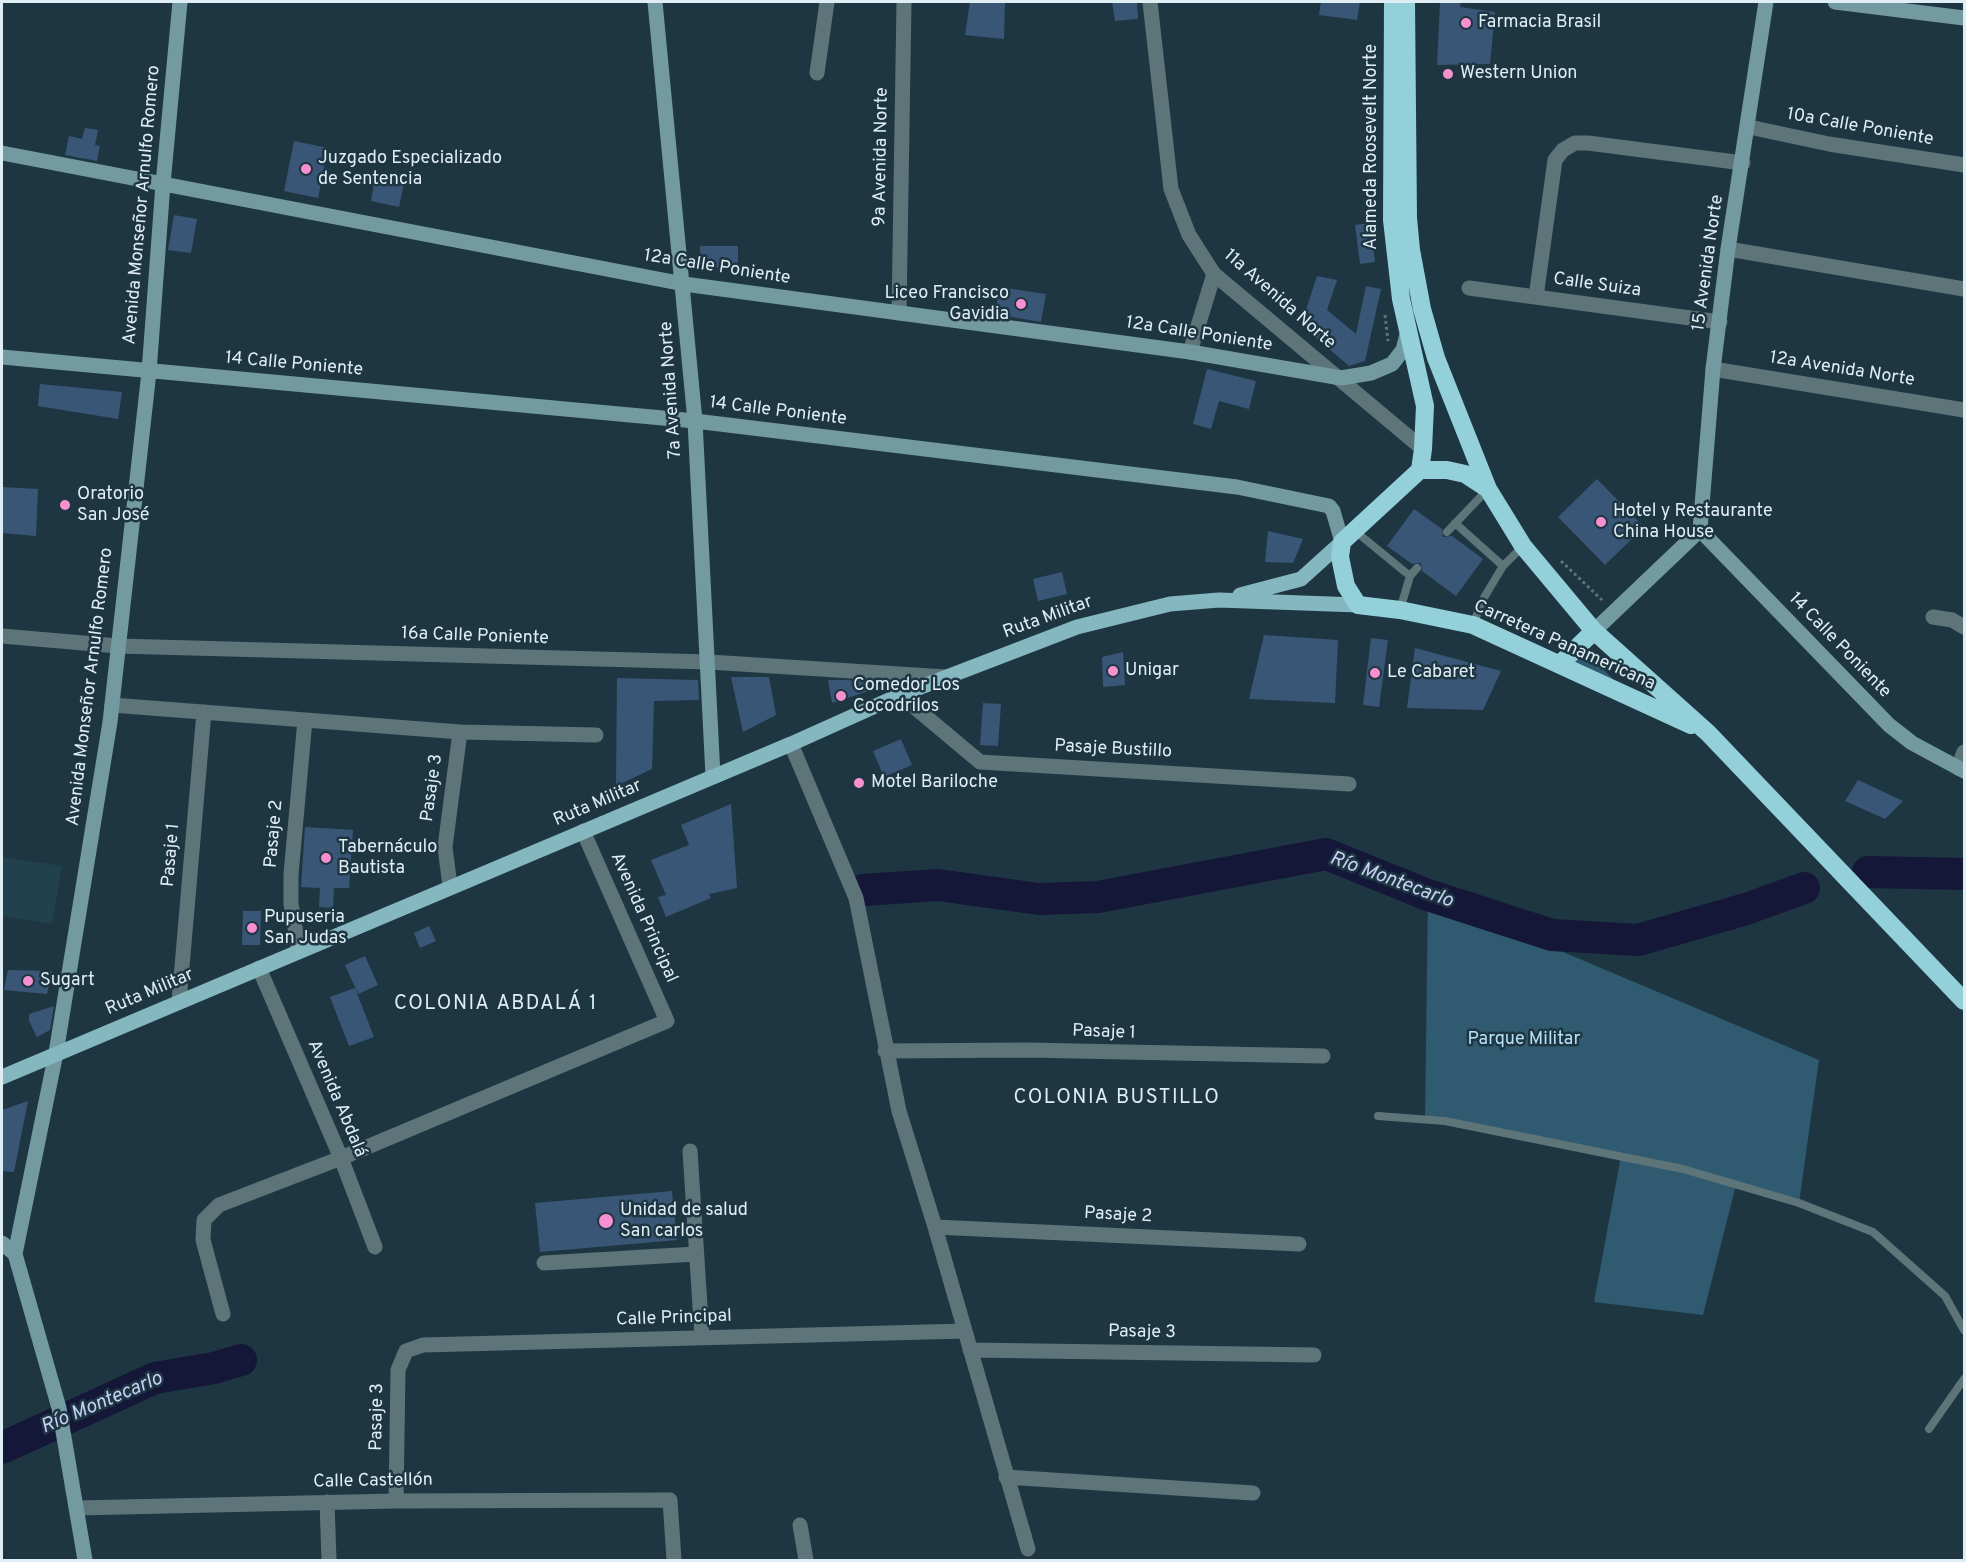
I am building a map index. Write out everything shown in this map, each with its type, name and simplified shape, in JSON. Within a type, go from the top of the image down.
[{"type":"highway","name":"Alameda Roosevelt Norte","points":[[1393,2],[1392,220],[1394,258],[1425,406],[1420,471]]},
{"type":"highway","name":"Alameda Roosevelt Norte","points":[[1406,2],[1411,250],[1422,309],[1436,358],[1488,489]]},
{"type":"highway","points":[[1358,606],[1342,574],[1348,537],[1420,471],[1447,470],[1466,474],[1488,489]]},
{"type":"highway","name":"Carretera Panamericana","points":[[1488,489],[1523,546],[1594,631],[1708,733],[1965,1001]]},
{"type":"highway","name":"Carretera Panamericana","points":[[1358,606],[1400,610],[1473,625],[1708,733]]},
{"type":"highway","points":[[1560,664],[1594,631]]},
{"type":"main road","name":"Ruta Militar","points":[[1219,600],[1301,579],[1348,537]]},
{"type":"main road","name":"Ruta Militar","points":[[2,1077],[791,744],[900,695],[1106,618],[1170,603],[1219,600],[1358,606]]},
{"type":"street","name":"Avenida Monseñor Arnulfo Romero","points":[[15,1254],[56,1053],[112,705],[149,372],[180,2]]},
{"type":"street","name":"7a Avenida Norte","points":[[655,2],[684,284],[695,421],[713,776]]},
{"type":"street","points":[[817,73],[827,2]]},
{"type":"street","name":"9a Avenida Norte","points":[[899,313],[904,2]]},
{"type":"street","name":"11a Avenida Norte","points":[[1150,2],[1171,189],[1189,235],[1214,274],[1423,448]]},
{"type":"street","name":"15 Avenida Norte","points":[[1700,530],[1713,369],[1728,249],[1749,128],[1766,2]]},
{"type":"street","points":[[1835,2],[1965,18]]},
{"type":"street","name":"10a Calle Poniente","points":[[1749,128],[1829,144],[1965,165]]},
{"type":"street","points":[[1536,297],[1556,160],[1563,150],[1575,143],[1588,143],[1743,163]]},
{"type":"street","name":"12a Calle Poniente","points":[[2,153],[684,284],[1190,352],[1341,378],[1371,373],[1392,364],[1403,350],[1408,329]]},
{"type":"street","points":[[1728,249],[1965,289]]},
{"type":"street","points":[[1190,352],[1214,274]]},
{"type":"street","name":"Calle Suiza","points":[[1469,288],[1720,322]]},
{"type":"street","name":"14 Calle Poniente","points":[[2,357],[149,372],[477,399],[695,421],[1237,487],[1329,506],[1348,537]]},
{"type":"street","name":"12a Avenida Norte","points":[[1713,369],[1965,410]]},
{"type":"street","points":[[1594,631],[1700,530]]},
{"type":"street","name":"14 Calle Poniente","points":[[1700,530],[1889,725],[1912,743],[1961,769]]},
{"type":"street","points":[[1933,617],[1952,620],[1965,627]]},
{"type":"street","name":"16a Calle Poniente","points":[[2,636],[118,646],[709,662],[890,671],[946,677]]},
{"type":"street","name":"Pasaje Bustillo","points":[[900,695],[980,762],[1349,783]]},
{"type":"street","points":[[112,705],[460,732],[596,735]]},
{"type":"street","name":"Pasaje 1","points":[[179,1001],[204,712]]},
{"type":"street","name":"Pasaje 2","points":[[299,951],[291,904],[291,874],[305,720]]},
{"type":"street","name":"Pasaje 3","points":[[450,886],[445,847],[460,732]]},
{"type":"street","points":[[791,744],[856,898],[898,1111],[935,1227],[1028,1549]]},
{"type":"street","points":[[1961,769],[1965,753]]},
{"type":"street","name":"Avenida Principal","points":[[341,1158],[667,1021],[583,831]]},
{"type":"street","name":"Avenida Abdalá","points":[[259,968],[341,1158],[375,1247]]},
{"type":"street","name":"Pasaje 1","points":[[885,1051],[1027,1050],[1323,1056]]},
{"type":"street","points":[[690,1151],[702,1337]]},
{"type":"street","points":[[222,1314],[203,1240],[204,1220],[219,1205],[341,1158]]},
{"type":"street","name":"Pasaje 2","points":[[935,1227],[1299,1244]]},
{"type":"street","points":[[2,1243],[15,1254],[59,1408],[85,1560]]},
{"type":"street","points":[[543,1263],[696,1254]]},
{"type":"street","name":"Calle Principal","points":[[398,1370],[406,1351],[423,1345],[965,1331]]},
{"type":"street","name":"Pasaje 3","points":[[970,1350],[1314,1355]]},
{"type":"street","name":"Pasaje 3","points":[[396,1501],[398,1370]]},
{"type":"street","points":[[1006,1477],[1253,1493]]},
{"type":"street","name":"Calle Castellón","points":[[76,1508],[396,1501],[670,1500],[674,1560]]},
{"type":"street","points":[[327,1502],[329,1560]]},
{"type":"street","points":[[800,1525],[806,1560]]},
{"type":"lane","points":[[1447,532],[1488,489]]},
{"type":"lane","points":[[1455,523],[1503,566]]},
{"type":"lane","points":[[1348,537],[1410,576]]},
{"type":"lane","points":[[1473,625],[1482,601],[1503,566],[1523,546]]},
{"type":"lane","points":[[1400,610],[1410,576],[1417,568]]},
{"type":"lane","points":[[1378,1116],[1445,1121],[1683,1169],[1799,1203],[1873,1232],[1946,1296],[1965,1330]]},
{"type":"lane","points":[[1929,1429],[1965,1379]]},
{"type":"path","points":[[1557,558],[1614,612]]},
{"type":"shaded area","points":[[3,857],[62,866],[52,924],[2,916]]},
{"type":"green space","points":[[1587,652],[1627,694],[1571,664]]},
{"type":"green space","name":"Parque Militar","points":[[1428,895],[1819,1060],[1799,1203],[1736,1185],[1703,1315],[1594,1302],[1621,1156],[1425,1120]]},
{"type":"building","points":[[970,2],[1005,2],[1004,39],[965,35]]},
{"type":"building","points":[[1112,2],[1137,2],[1138,19],[1115,21]]},
{"type":"building","points":[[1321,2],[1360,2],[1357,20],[1319,15]]},
{"type":"building","points":[[1440,2],[1461,2],[1460,7],[1495,12],[1490,64],[1437,65]]},
{"type":"building","points":[[85,128],[98,130],[95,145],[100,146],[97,161],[65,155],[69,136],[82,139]]},
{"type":"building","name":"Juzgado Especializado de Sentencia","points":[[294,141],[328,148],[318,198],[284,191]]},
{"type":"building","points":[[375,178],[404,184],[399,207],[371,201]]},
{"type":"building","points":[[174,215],[197,219],[191,253],[168,250]]},
{"type":"building","points":[[1370,223],[1375,262],[1360,264],[1355,225]]},
{"type":"building","points":[[700,246],[738,246],[738,268],[700,267]]},
{"type":"building","points":[[1317,276],[1337,280],[1327,310],[1356,334],[1366,286],[1381,289],[1365,361],[1349,366],[1301,325]]},
{"type":"building","name":"Liceo Francisco Gavidia","points":[[1000,287],[1046,294],[1041,322],[995,314]]},
{"type":"building","points":[[1207,369],[1256,381],[1249,409],[1219,401],[1211,429],[1193,424]]},
{"type":"building","points":[[40,384],[122,392],[118,419],[38,406]]},
{"type":"building","name":"Hotel y Restaurante China House","points":[[1597,479],[1644,527],[1605,565],[1558,517]]},
{"type":"building","points":[[2,487],[38,489],[36,536],[2,533]]},
{"type":"building","points":[[1414,509],[1442,529],[1443,537],[1452,536],[1483,559],[1456,596],[1422,571],[1421,563],[1412,564],[1387,546]]},
{"type":"building","points":[[1268,531],[1303,539],[1293,563],[1265,562]]},
{"type":"building","points":[[1062,572],[1067,594],[1038,601],[1033,579]]},
{"type":"building","points":[[1264,635],[1338,640],[1335,703],[1249,699]]},
{"type":"building","name":"Le Cabaret","points":[[1371,638],[1388,640],[1379,707],[1363,705]]},
{"type":"building","points":[[1415,648],[1501,671],[1483,710],[1407,708]]},
{"type":"building","name":"Unigar","points":[[1123,652],[1125,685],[1103,687],[1102,657]]},
{"type":"building","points":[[731,677],[769,677],[776,715],[743,732]]},
{"type":"building","points":[[617,678],[698,680],[699,700],[654,701],[652,769],[616,786]]},
{"type":"building","name":"Comedor Los Cocodrilos","points":[[828,680],[845,680],[891,684],[832,703]]},
{"type":"building","points":[[983,703],[1001,704],[998,746],[980,745]]},
{"type":"building","points":[[901,739],[912,765],[884,777],[873,751]]},
{"type":"building","points":[[1858,780],[1903,801],[1885,819],[1845,801]]},
{"type":"building","points":[[731,804],[737,888],[709,894],[711,898],[666,917],[658,897],[666,895],[651,860],[689,845],[681,825]]},
{"type":"building","name":"Tabernáculo Bautista","points":[[305,827],[353,830],[349,888],[334,888],[333,908],[319,907],[320,888],[301,887]]},
{"type":"building","name":"Pupuseria San Judas","points":[[243,911],[261,911],[260,945],[242,945]]},
{"type":"building","points":[[429,926],[436,941],[420,948],[414,933]]},
{"type":"building","points":[[365,956],[378,985],[358,994],[345,965]]},
{"type":"building","name":"Sugart","points":[[8,970],[52,971],[47,994],[4,990]]},
{"type":"building","points":[[355,988],[374,1037],[349,1046],[330,997]]},
{"type":"building","points":[[54,1006],[50,1030],[37,1037],[29,1021],[29,1014]]},
{"type":"building","points":[[28,1101],[14,1172],[2,1171],[2,1110]]},
{"type":"building","name":"Unidad de salud San carlos","points":[[672,1191],[677,1240],[540,1252],[535,1203]]},
{"type":"waterway","name":"Río Montecarlo","points":[[863,890],[938,885],[1039,899],[1098,897],[1326,854],[1428,895],[1552,935],[1638,940],[1746,909],[1804,888]]},
{"type":"waterway","name":"Río Montecarlo","points":[[1868,872],[1964,874]]},
{"type":"waterway","name":"Río Montecarlo","points":[[2,1448],[155,1378],[214,1368],[241,1360]]},
{"type":"waterway","name":"Río Montecarlo","points":[[2,1448],[51,1425]]},
{"type":"place","name":"Farmacia Brasil","points":[[1466,23]]},
{"type":"place","name":"Western Union","points":[[1448,74]]},
{"type":"place","name":"Juzgado Especializado de Sentencia","points":[[306,169]]},
{"type":"place","name":"Liceo Francisco Gavidia","points":[[1021,304]]},
{"type":"place","name":"Oratorio San José","points":[[65,505]]},
{"type":"place","name":"Hotel y Restaurante China House","points":[[1601,522]]},
{"type":"place","name":"Unigar","points":[[1113,671]]},
{"type":"place","name":"Le Cabaret","points":[[1375,673]]},
{"type":"place","name":"Comedor Los Cocodrilos","points":[[841,696]]},
{"type":"place","name":"Motel Bariloche","points":[[859,783]]},
{"type":"place","name":"Tabernáculo Bautista","points":[[326,858]]},
{"type":"place","name":"Pupuseria San Judas","points":[[252,928]]},
{"type":"place","name":"Sugart","points":[[28,981]]},
{"type":"place","name":"Unidad de salud San carlos","points":[[606,1221]]},
{"type":"district","name":"COLONIA ABDALÁ 1","points":[[496,1005]]},
{"type":"district","name":"COLONIA BUSTILLO","points":[[1117,1099]]}]
